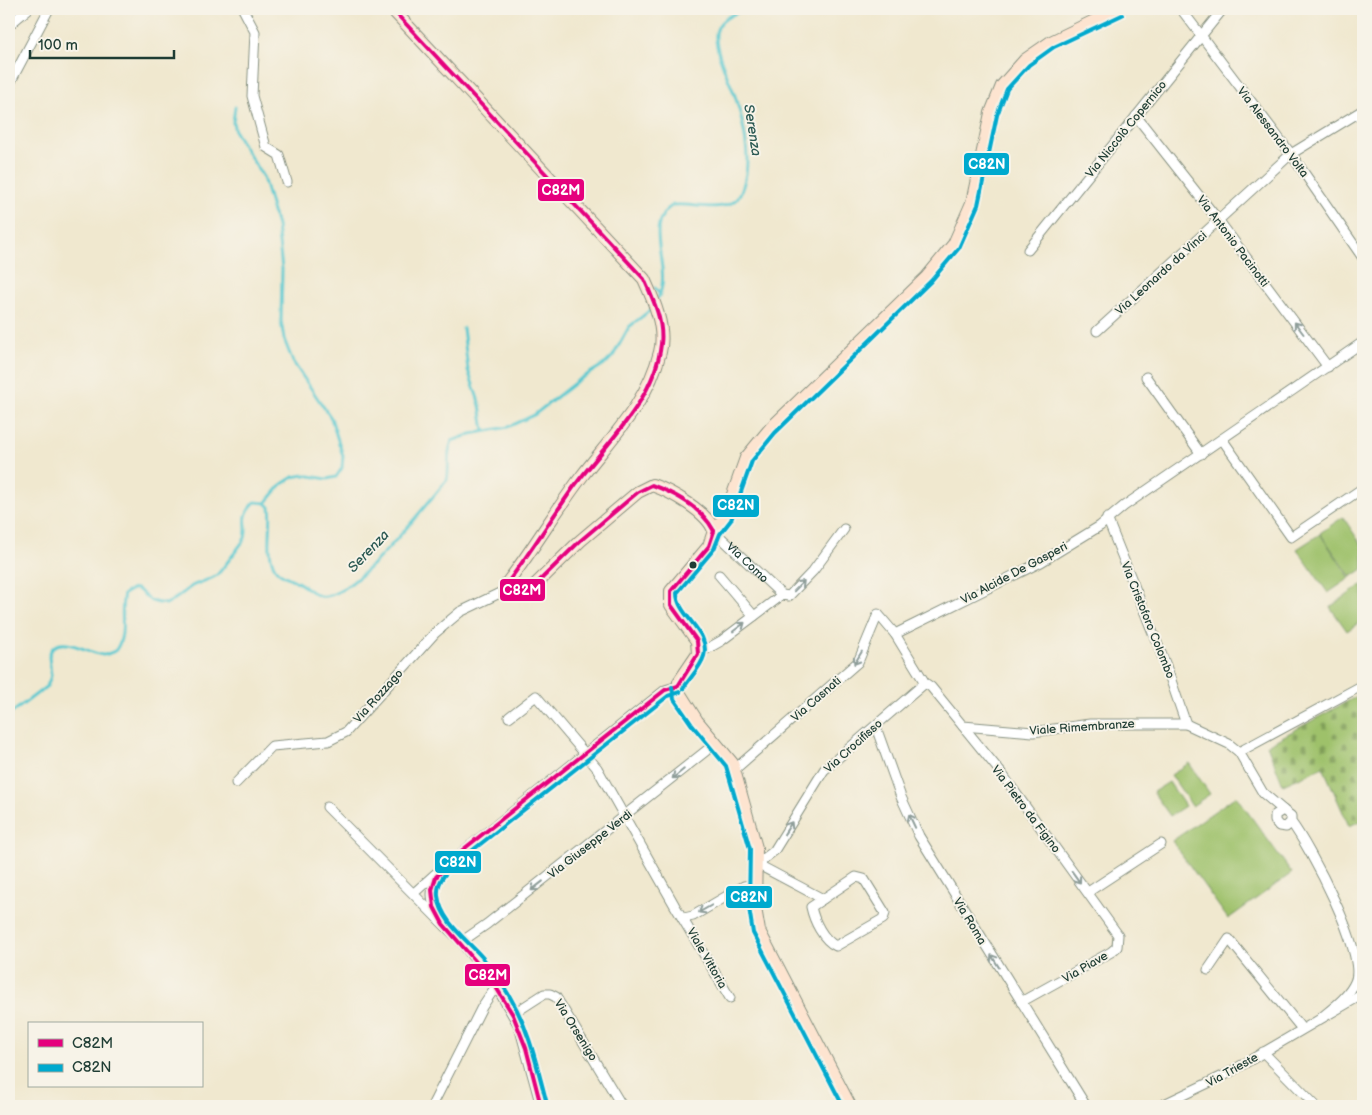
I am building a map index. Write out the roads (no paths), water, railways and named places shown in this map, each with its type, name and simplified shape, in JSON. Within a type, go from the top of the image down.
[{"type":"street","points":[[9,26],[28,9]]},
{"type":"street","points":[[9,85],[49,9]]},
{"type":"street","points":[[243,9],[255,32],[252,96],[266,147],[279,155],[287,182]]},
{"type":"street","points":[[392,9],[644,279],[659,312],[661,350],[646,390],[623,427],[581,477],[508,582],[509,584]]},
{"type":"street","points":[[698,654],[697,642],[671,604],[670,596],[673,586],[709,546],[714,531],[725,517],[746,458],[770,428],[927,278],[954,244],[972,203],[991,113],[1002,86],[1025,60],[1051,42],[1119,9]]},
{"type":"street","name":"Via Alessandro Volta","points":[[1181,9],[1360,246],[1363,258]]},
{"type":"street","name":"Via Niccolò Copernico","points":[[1028,250],[1223,9]]},
{"type":"street","name":"Via Leonardo da Vinci","points":[[1097,331],[1219,222],[1290,154],[1363,110]]},
{"type":"street","name":"Via Antonio Pacinotti","points":[[1136,116],[1219,222],[1328,367]]},
{"type":"street","name":"Via Alcide De Gasperi","points":[[895,634],[1041,562],[1087,531],[1100,526],[1106,518],[1363,342]]},
{"type":"street","points":[[1146,378],[1201,454]]},
{"type":"street","points":[[1222,439],[1291,537],[1363,488]]},
{"type":"street","name":"Via Como","points":[[509,584],[516,592],[532,588],[580,541],[638,492],[652,485],[661,488],[704,515],[712,524],[714,531],[782,595]]},
{"type":"street","name":"Via Cristoforo Colombo","points":[[1106,518],[1166,663],[1186,724]]},
{"type":"street","points":[[844,529],[813,572],[790,596],[782,595],[721,642],[698,654],[681,678],[678,686],[679,695],[732,763],[756,848],[756,916],[760,931],[845,1104]]},
{"type":"street","points":[[719,575],[754,616]]},
{"type":"street","name":"Via Rozzago","points":[[236,783],[272,746],[328,741],[346,732],[435,632],[460,612],[506,590],[509,584]]},
{"type":"street","name":"Via Casnati","points":[[734,770],[858,662],[878,614],[895,634]]},
{"type":"street","points":[[895,634],[925,683]]},
{"type":"street","name":"Via Crocifisso","points":[[757,864],[774,851],[824,770],[925,683]]},
{"type":"street","name":"Via Pietro da Figino","points":[[925,683],[931,687],[963,726],[1088,892]]},
{"type":"street","points":[[1239,752],[1363,685]]},
{"type":"street","points":[[414,893],[441,869],[665,690],[678,686]]},
{"type":"street","name":"Viale Vittoria","points":[[509,717],[536,696],[586,753],[597,768],[675,906],[684,918],[730,998]]},
{"type":"street","name":"Via Roma","points":[[878,724],[877,730],[901,797],[919,836],[1086,1106]]},
{"type":"street","name":"Viale Rimembranze","points":[[963,726],[1033,732],[1090,724],[1186,724],[1229,744],[1239,752],[1263,793],[1279,813]]},
{"type":"street","name":"Via Giuseppe Verdi","points":[[461,942],[487,924],[716,743]]},
{"type":"street","points":[[328,807],[461,942],[496,986],[519,1026],[541,1106]]},
{"type":"street","points":[[1288,825],[1291,816],[1279,813],[1277,824],[1288,825],[1304,840],[1363,962]]},
{"type":"street","points":[[1088,892],[1161,844]]},
{"type":"street","points":[[757,864],[823,899]]},
{"type":"street","points":[[441,869],[431,887],[434,909],[441,922]]},
{"type":"street","points":[[856,877],[864,879],[885,913],[883,920],[836,946],[829,943],[813,917],[811,908],[823,899],[856,877]]},
{"type":"street","points":[[684,918],[693,916],[744,886],[756,884]]},
{"type":"street","name":"Via Piave","points":[[1021,1002],[1100,959],[1117,947],[1118,934],[1088,892]]},
{"type":"street","points":[[1208,970],[1229,939],[1302,1029]]},
{"type":"street","points":[[1322,1018],[1346,996],[1356,981],[1358,966],[1351,939]]},
{"type":"street","points":[[432,1106],[482,1007],[496,986]]},
{"type":"street","name":"Via Orsenigo","points":[[513,1014],[544,994],[556,997],[622,1106]]},
{"type":"street","points":[[1322,1018],[1363,994]]},
{"type":"street","name":"Via Trieste","points":[[1160,1106],[1177,1103],[1322,1018]]},
{"type":"street","points":[[1263,1052],[1316,1106]]},
{"type":"waterway","name":"Serenza","points":[[658,298],[662,286],[658,235],[659,224],[664,214],[673,205],[712,207],[727,205],[737,199],[741,193],[746,176],[746,142],[736,99],[718,52],[716,34],[723,20],[747,9]]},
{"type":"waterway","points":[[235,107],[233,122],[235,132],[263,177],[277,226],[282,269],[281,321],[284,339],[293,362],[331,418],[343,456],[342,468],[336,477],[327,479],[304,475],[293,477],[282,484],[266,503]]},
{"type":"waterway","name":"Serenza","points":[[655,288],[660,295]]},
{"type":"waterway","name":"Serenza","points":[[9,715],[47,686],[51,676],[49,656],[53,648],[58,644],[74,645],[103,655],[115,651],[121,638],[124,594],[137,589],[152,601],[166,604],[192,586],[217,575],[245,538],[247,512],[255,502],[266,503],[270,507],[270,554],[279,573],[300,583],[320,596],[333,594],[350,584],[387,550],[447,480],[449,450],[452,441],[471,434],[508,427],[534,415],[577,381],[606,363],[613,356],[629,327],[653,308]]},
{"type":"waterway","points":[[463,328],[468,370],[480,405],[484,431]]}]
